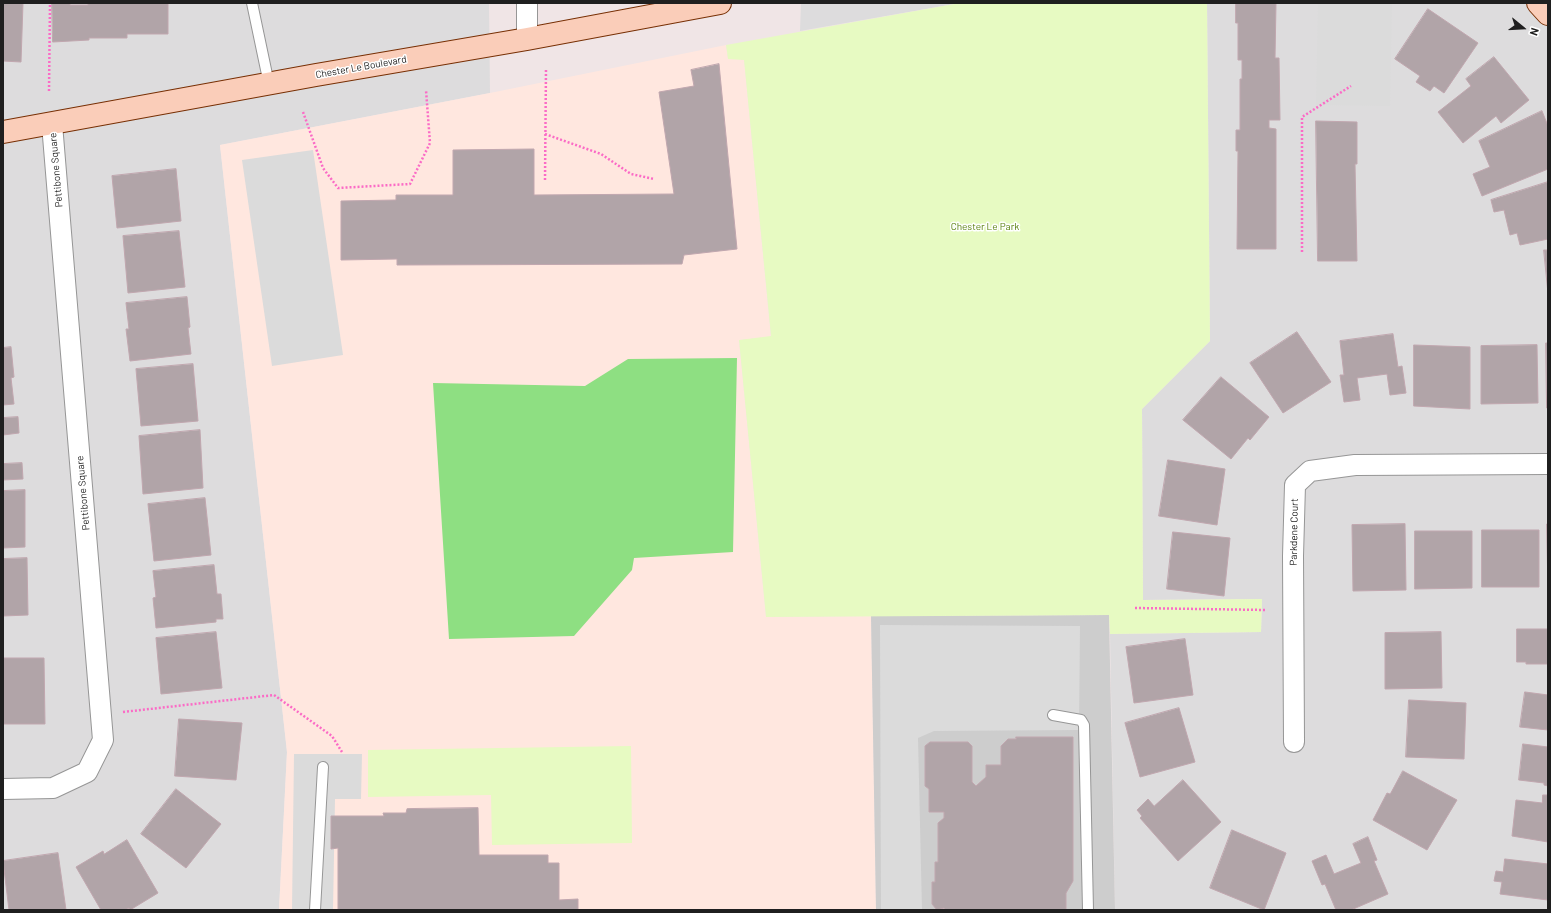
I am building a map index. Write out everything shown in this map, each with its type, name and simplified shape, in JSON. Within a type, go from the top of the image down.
[{"type":"street","points":[[527,3],[527,39]]},
{"type":"street","name":"Chester Le Boulevard","points":[[3,132],[527,39],[720,3]]},
{"type":"street","points":[[1538,3],[1548,14]]},
{"type":"street","name":"Pettibone Square","points":[[3,789],[53,788],[87,772],[103,740],[52,124]]},
{"type":"street","name":"Parkdene Court","points":[[1294,742],[1293,556],[1295,484],[1310,470],[1355,465],[1548,464]]},
{"type":"lane","points":[[252,3],[269,84]]},
{"type":"lane","points":[[1054,715],[1081,720],[1084,725],[1088,910]]},
{"type":"lane","points":[[315,910],[323,767]]},
{"type":"path","points":[[49,91],[50,3]]},
{"type":"path","points":[[545,180],[546,68]]},
{"type":"path","points":[[1302,252],[1302,118],[1352,86]]},
{"type":"path","points":[[303,112],[323,168],[338,188],[410,184],[430,143],[426,90]]},
{"type":"path","points":[[545,134],[600,154],[631,174],[654,179]]},
{"type":"path","points":[[1135,608],[1267,610]]},
{"type":"path","points":[[101,715],[274,695],[332,736],[342,752]]},
{"type":"shaded area","points":[[3,3],[489,3],[490,93],[220,145],[287,752],[279,910],[3,910]]},
{"type":"shaded area","points":[[801,3],[960,3],[800,31]]},
{"type":"shaded area","points":[[1207,3],[1548,3],[1548,910],[1115,910],[1110,634],[1261,632],[1262,599],[1143,600],[1142,409],[1210,341]]},
{"type":"shaded area","points":[[1318,3],[1392,3],[1390,106],[1316,105]]},
{"type":"shaded area","points":[[726,45],[728,59],[744,59],[771,337],[739,340],[766,617],[871,616],[876,910],[279,910],[287,752],[220,145],[490,93]]},
{"type":"shaded area","points":[[313,150],[343,355],[272,366],[242,160]]},
{"type":"shaded area","points":[[1109,615],[1115,910],[876,910],[871,616]]},
{"type":"shaded area","points":[[880,625],[1080,626],[1079,730],[934,731],[918,738],[922,910],[881,910]]},
{"type":"shaded area","points":[[294,754],[362,754],[361,799],[335,799],[333,910],[292,910]]},
{"type":"green space","name":"Chester Le Park","points":[[960,3],[1207,3],[1210,341],[1142,409],[1143,600],[1262,599],[1261,632],[1110,634],[1109,615],[766,617],[739,340],[771,336],[744,60],[728,59],[726,45]]},
{"type":"green space","points":[[737,358],[733,552],[634,558],[632,570],[574,636],[449,639],[433,383],[585,386],[628,359]]},
{"type":"green space","points":[[631,746],[632,843],[492,845],[491,795],[368,797],[368,750]]},
{"type":"building","points":[[3,3],[23,3],[21,62],[3,61]]},
{"type":"building","points":[[52,3],[88,5],[88,3],[168,3],[168,34],[127,34],[127,38],[89,38],[89,40],[53,42]]},
{"type":"building","points":[[1236,3],[1276,3],[1275,58],[1279,58],[1280,120],[1269,120],[1269,128],[1276,129],[1276,249],[1237,249],[1238,151],[1236,151],[1236,130],[1240,130],[1240,79],[1242,79],[1242,60],[1238,60],[1238,23],[1236,23]]},
{"type":"building","points":[[1428,9],[1478,43],[1444,93],[1434,86],[1430,91],[1416,82],[1420,76],[1395,59]]},
{"type":"building","points":[[1494,57],[1529,100],[1501,123],[1496,116],[1463,143],[1438,112],[1471,86],[1466,79]]},
{"type":"building","points":[[719,64],[737,249],[684,255],[682,264],[397,265],[397,259],[341,260],[341,201],[396,200],[396,195],[453,195],[453,150],[534,149],[534,195],[674,194],[659,92],[694,86],[691,70]]},
{"type":"building","points":[[1542,111],[1548,126],[1548,169],[1482,196],[1473,174],[1490,167],[1479,141]]},
{"type":"building","points":[[1316,121],[1357,122],[1357,164],[1355,164],[1357,261],[1318,261]]},
{"type":"building","points":[[176,169],[181,221],[117,228],[112,176]]},
{"type":"building","points":[[1548,182],[1548,239],[1520,245],[1517,233],[1510,235],[1504,210],[1494,212],[1491,200]]},
{"type":"building","points":[[179,231],[185,287],[128,293],[123,236]]},
{"type":"building","points":[[1544,250],[1548,250],[1548,293]]},
{"type":"building","points":[[187,297],[191,354],[130,361],[126,329],[129,329],[126,303]]},
{"type":"building","points":[[1297,332],[1331,382],[1283,413],[1250,363]]},
{"type":"building","points":[[1393,334],[1398,367],[1402,366],[1406,393],[1390,395],[1387,374],[1357,378],[1360,400],[1344,402],[1340,375],[1344,375],[1340,341]]},
{"type":"building","points":[[1546,343],[1548,343],[1548,408],[1547,408]]},
{"type":"building","points":[[1414,345],[1470,347],[1470,409],[1414,406]]},
{"type":"building","points":[[1537,345],[1538,403],[1481,404],[1481,346]]},
{"type":"building","points":[[11,347],[14,377],[11,378],[14,404],[3,405],[3,348]]},
{"type":"building","points":[[193,364],[198,421],[141,426],[136,369]]},
{"type":"building","points":[[1221,377],[1269,417],[1250,440],[1248,438],[1231,459],[1183,420]]},
{"type":"building","points":[[18,417],[19,433],[3,435],[3,418]]},
{"type":"building","points":[[200,430],[203,488],[143,494],[139,436]]},
{"type":"building","points":[[1168,460],[1225,469],[1217,525],[1159,516]]},
{"type":"building","points":[[22,463],[23,479],[3,480],[3,464]]},
{"type":"building","points":[[25,490],[25,547],[3,548],[3,491]]},
{"type":"building","points":[[205,498],[211,555],[154,561],[148,504]]},
{"type":"building","points":[[1405,524],[1406,590],[1353,591],[1352,525]]},
{"type":"building","points":[[1547,524],[1548,524],[1548,589]]},
{"type":"building","points":[[1482,530],[1539,530],[1539,587],[1482,587]]},
{"type":"building","points":[[1415,531],[1472,531],[1472,588],[1415,589]]},
{"type":"building","points":[[1173,532],[1230,538],[1224,596],[1167,589]]},
{"type":"building","points":[[27,558],[28,615],[3,616],[3,559]]},
{"type":"building","points":[[214,565],[217,594],[221,594],[223,619],[216,619],[216,622],[156,628],[153,598],[156,597],[153,571]]},
{"type":"building","points":[[1517,629],[1548,629],[1548,664],[1526,664],[1526,662],[1517,662]]},
{"type":"building","points":[[216,632],[222,688],[161,694],[156,638]]},
{"type":"building","points":[[1441,632],[1442,688],[1385,689],[1385,633]]},
{"type":"building","points":[[1185,639],[1193,695],[1134,703],[1126,647]]},
{"type":"building","points":[[3,658],[44,658],[45,724],[3,724]]},
{"type":"building","points":[[1525,692],[1548,695],[1548,730],[1520,727]]},
{"type":"building","points":[[1409,700],[1466,703],[1464,759],[1406,757]]},
{"type":"building","points":[[1179,708],[1195,762],[1140,777],[1125,723]]},
{"type":"building","points":[[179,719],[242,723],[236,780],[175,776]]},
{"type":"building","points":[[1016,737],[1073,737],[1073,881],[1066,893],[1066,910],[946,910],[944,908],[937,910],[932,904],[932,882],[935,882],[935,862],[938,862],[938,823],[944,818],[944,812],[929,812],[929,789],[925,786],[925,746],[930,742],[968,742],[972,746],[972,782],[976,786],[986,777],[986,765],[1001,765],[1001,746],[1008,739],[1016,739]]},
{"type":"building","points":[[1523,744],[1548,747],[1548,786],[1544,785],[1544,783],[1519,780]]},
{"type":"building","points":[[1403,771],[1457,800],[1427,850],[1373,820],[1387,793],[1390,794]]},
{"type":"building","points":[[1183,780],[1221,822],[1178,861],[1140,818],[1142,816],[1137,810],[1148,799],[1154,806]]},
{"type":"building","points":[[176,789],[221,824],[186,868],[141,834]]},
{"type":"building","points":[[1543,795],[1548,795],[1548,842],[1512,836],[1516,800],[1542,803]]},
{"type":"building","points":[[478,808],[479,855],[548,855],[548,863],[559,863],[559,900],[578,899],[578,910],[338,910],[338,848],[331,849],[331,816],[384,816],[383,813],[406,813],[407,809]]},
{"type":"building","points":[[1232,830],[1286,853],[1264,910],[1210,888]]},
{"type":"building","points":[[1368,837],[1377,860],[1374,861],[1388,894],[1351,910],[1336,910],[1325,884],[1322,885],[1312,861],[1326,855],[1334,874],[1361,863],[1353,844]]},
{"type":"building","points":[[127,840],[158,893],[130,910],[129,908],[125,910],[101,910],[76,867],[103,851],[104,854]]},
{"type":"building","points":[[58,853],[66,910],[9,910],[3,861]]},
{"type":"building","points":[[1505,859],[1548,864],[1548,900],[1500,894],[1502,882],[1494,881],[1496,871],[1503,872]]}]
